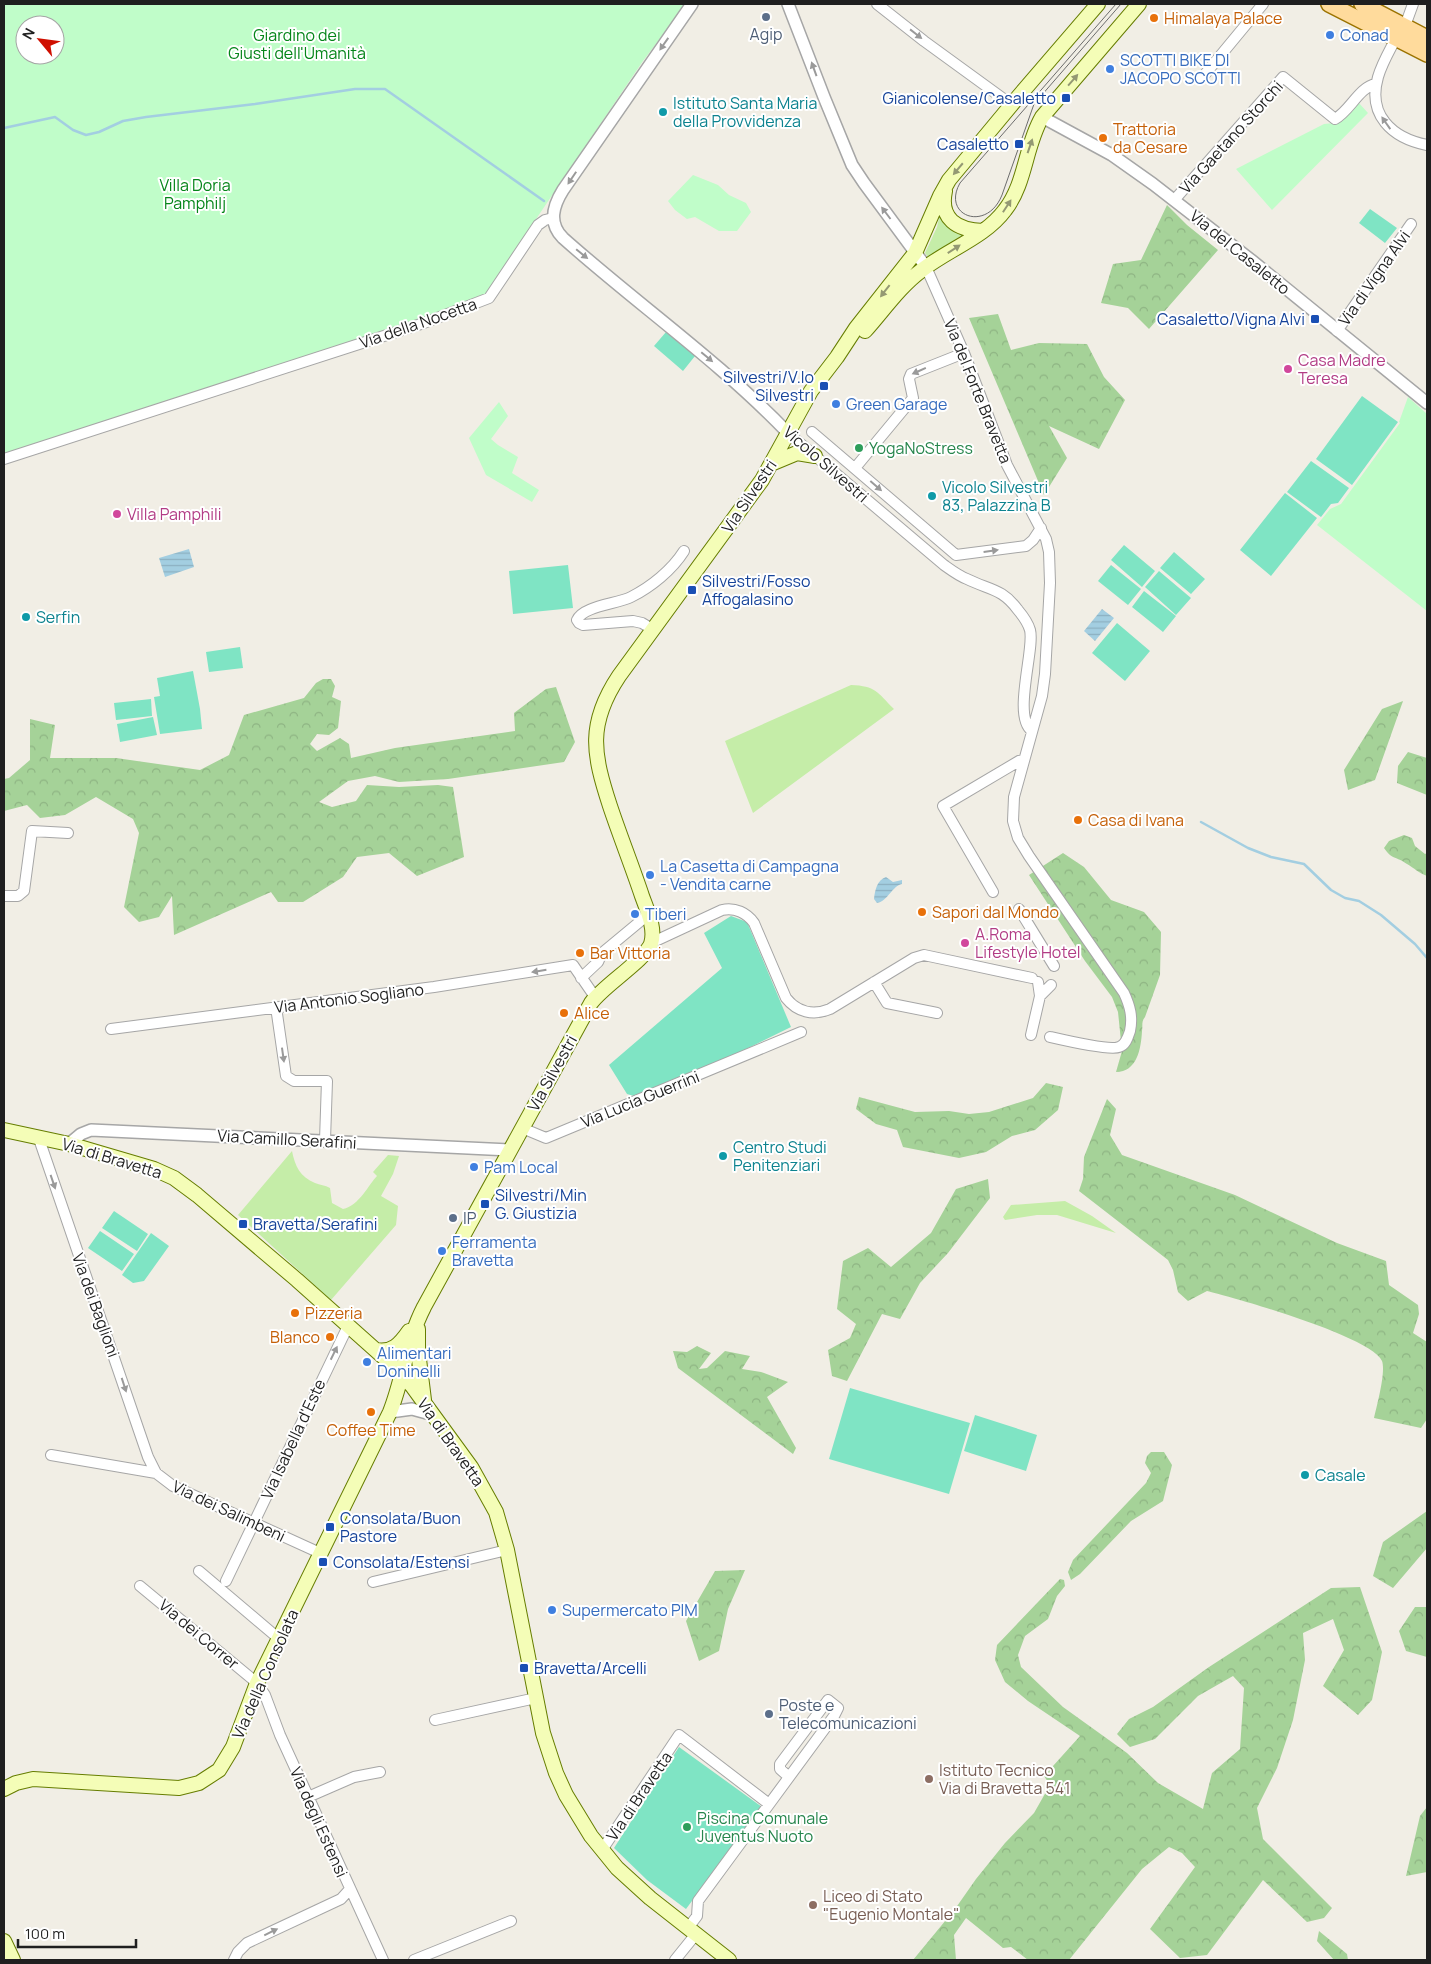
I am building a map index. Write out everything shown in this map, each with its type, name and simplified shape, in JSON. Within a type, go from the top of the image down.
[{"type":"main road","name":"Via Silvestri","points":[[418,1318],[595,997],[641,956],[651,943],[652,932],[649,914],[599,775],[595,745],[599,716],[606,696],[652,629],[753,492],[772,463],[811,392],[856,328],[915,253],[946,185],[1098,4]]},
{"type":"main road","name":"Via Silvestri","points":[[837,357],[862,334],[914,277],[926,267],[983,231],[1010,203],[1042,118],[1139,4]]},
{"type":"main road","points":[[1362,4],[1401,32],[1427,54]]},
{"type":"main road","points":[[1338,5],[1401,32],[1427,38]]},
{"type":"main road","points":[[946,185],[943,203],[948,217],[961,227],[983,231]]},
{"type":"main road","points":[[772,463],[794,453],[815,456]]},
{"type":"main road","name":"Via di Bravetta","points":[[4,1130],[69,1144],[154,1169],[182,1183],[376,1350],[403,1376],[424,1401],[464,1456],[485,1489],[496,1512],[507,1550],[543,1733],[556,1773],[584,1826],[602,1850],[629,1880],[729,1960]]},
{"type":"main road","points":[[376,1350],[385,1351],[396,1347],[418,1318]]},
{"type":"main road","points":[[403,1376],[409,1341],[418,1318]]},
{"type":"main road","points":[[418,1318],[418,1351],[424,1401]]},
{"type":"main road","name":"Via della Consolata","points":[[4,1789],[16,1783],[34,1780],[173,1788],[187,1787],[199,1783],[219,1770],[230,1754],[257,1683],[278,1638],[390,1412],[403,1376]]},
{"type":"main road","points":[[4,1941],[13,1960]]},
{"type":"street","points":[[553,218],[563,190],[692,4]]},
{"type":"street","name":"Via del Forte Bravetta","points":[[788,4],[852,165],[926,267],[964,353],[1007,465],[1048,543],[1050,608],[1046,674],[1042,696],[1014,797],[1012,812],[1015,830],[1029,856],[1124,993],[1131,1019],[1127,1040],[1121,1047],[1114,1048],[1050,1037]]},
{"type":"street","points":[[877,4],[1012,105]]},
{"type":"street","points":[[1201,79],[1263,4]]},
{"type":"street","points":[[1413,4],[1401,32],[1379,73],[1376,84],[1377,106],[1388,126],[1400,137],[1427,145]]},
{"type":"street","name":"Via Gaetano Storchi","points":[[1176,198],[1283,76],[1335,120],[1366,89],[1376,84]]},
{"type":"street","name":"Via del Casaletto","points":[[1042,118],[1112,155],[1139,173],[1251,260],[1427,403]]},
{"type":"street","name":"Vicolo Silvestri","points":[[553,218],[555,230],[562,238],[727,374],[764,407],[788,433],[944,565],[965,579],[1002,594],[1019,610],[1030,632],[1024,707],[1026,724],[1032,731]]},
{"type":"street","name":"Via della Nocetta","points":[[4,458],[424,323],[483,301],[495,291],[538,225],[545,220],[553,218]]},
{"type":"street","name":"Via di Vigna Alvi","points":[[1337,331],[1411,224]]},
{"type":"street","points":[[855,468],[913,398],[909,378],[911,374],[964,353]]},
{"type":"street","name":"Vicolo Silvestri","points":[[812,432],[945,547],[956,554],[1026,546],[1033,540],[1041,528]]},
{"type":"street","points":[[652,629],[636,621],[588,625],[580,624],[577,620],[579,616],[587,611],[626,600],[642,591],[663,574],[684,551]]},
{"type":"street","points":[[994,892],[943,806],[1019,761],[1024,760]]},
{"type":"street","points":[[4,896],[18,896],[23,893],[32,831],[68,833]]},
{"type":"street","points":[[651,943],[722,910],[733,909],[745,914],[754,923],[780,988],[788,1000],[798,1009],[809,1012],[823,1011],[914,958],[924,955],[1035,980],[1040,996],[1031,1035]]},
{"type":"street","points":[[1019,909],[1054,966]]},
{"type":"street","points":[[595,997],[582,978],[598,962],[602,953],[649,914]]},
{"type":"street","name":"Via Antonio Sogliano","points":[[110,1029],[434,987],[572,966],[582,978]]},
{"type":"street","points":[[874,982],[884,1000],[890,1004],[937,1013]]},
{"type":"street","points":[[1040,996],[1052,985]]},
{"type":"street","points":[[276,1007],[286,1076],[294,1081],[328,1081],[325,1140]]},
{"type":"street","name":"Via Lucia Guerrini","points":[[522,1128],[546,1138],[801,1032]]},
{"type":"street","name":"Via Camillo Serafini","points":[[69,1144],[80,1134],[89,1130],[510,1150]]},
{"type":"street","name":"Via dei Baglioni","points":[[38,1136],[148,1456],[156,1473]]},
{"type":"street","name":"Via Isabella d'Este","points":[[226,1581],[348,1326]]},
{"type":"street","points":[[390,1412],[412,1409],[434,1415]]},
{"type":"street","name":"Via dei Salimbeni","points":[[51,1455],[156,1473],[173,1486],[320,1553]]},
{"type":"street","points":[[372,1582],[507,1550]]},
{"type":"street","points":[[199,1572],[278,1638]]},
{"type":"street","name":"Via dei Correr","points":[[140,1586],[257,1683]]},
{"type":"street","name":"Via degli Estensi","points":[[257,1683],[265,1695],[280,1735],[383,1960]]},
{"type":"street","points":[[435,1720],[536,1698]]},
{"type":"street","points":[[675,1960],[692,1931],[697,1916],[698,1901],[789,1777],[837,1711],[836,1705],[831,1701],[828,1700],[824,1704],[780,1764],[780,1769],[789,1777]]},
{"type":"street","name":"Via di Bravetta","points":[[602,1850],[680,1735],[769,1804]]},
{"type":"street","points":[[308,1797],[354,1777],[380,1772]]},
{"type":"street","points":[[234,1960],[246,1943],[341,1899],[350,1889]]},
{"type":"street","points":[[414,1960],[511,1921]]},
{"type":"green space","name":"Villa Doria Pamphilj","points":[[4,4],[686,4],[643,61],[486,293],[473,302],[4,455]]},
{"type":"green space","points":[[1358,102],[1368,113],[1272,210],[1236,169],[1324,124],[1334,123]]},
{"type":"green space","points":[[693,175],[718,185],[729,195],[746,203],[751,212],[737,231],[719,231],[695,217],[687,219],[675,210],[668,201]]},
{"type":"green space","points":[[1167,205],[1187,225],[1218,250],[1149,329],[1128,308],[1101,303],[1113,264],[1141,260]]},
{"type":"green space","points":[[1370,209],[1397,228],[1385,243],[1359,223]]},
{"type":"green space","points":[[940,213],[964,234],[928,257],[925,253],[937,227]]},
{"type":"green space","points":[[998,314],[1011,350],[1039,343],[1087,344],[1104,377],[1125,400],[1099,449],[1049,426],[1067,458],[1044,495],[969,318]]},
{"type":"green space","points":[[666,332],[695,356],[683,371],[654,346]]},
{"type":"green space","points":[[1362,396],[1398,422],[1352,485],[1316,459]]},
{"type":"green space","points":[[1408,397],[1427,414],[1427,611],[1317,525],[1330,509],[1341,504],[1400,423]]},
{"type":"green space","points":[[499,402],[508,416],[491,439],[518,457],[512,473],[539,490],[532,502],[486,475],[469,438]]},
{"type":"green space","points":[[1311,461],[1349,488],[1338,503],[1331,504],[1321,517],[1287,492]]},
{"type":"green space","points":[[1285,493],[1317,518],[1271,576],[1240,550]]},
{"type":"green space","points":[[1124,545],[1155,571],[1142,587],[1111,560]]},
{"type":"green space","points":[[1174,552],[1205,579],[1191,594],[1160,568]]},
{"type":"green space","points":[[568,565],[573,608],[513,614],[509,571]]},
{"type":"green space","points":[[1111,565],[1141,589],[1128,605],[1098,581]]},
{"type":"green space","points":[[1159,571],[1191,598],[1176,615],[1145,587]]},
{"type":"green space","points":[[1144,591],[1176,616],[1163,632],[1132,607]]},
{"type":"green space","points":[[1117,623],[1150,651],[1125,681],[1092,653]]},
{"type":"green space","points":[[240,647],[243,668],[209,672],[206,652]]},
{"type":"green space","points":[[193,671],[202,729],[160,734],[154,697],[160,696],[157,678]]},
{"type":"green space","points":[[323,679],[331,679],[335,686],[332,697],[341,701],[338,728],[329,735],[317,734],[310,744],[317,751],[340,738],[349,744],[351,758],[395,748],[515,731],[514,713],[546,689],[556,687],[575,742],[564,762],[448,779],[399,782],[375,776],[348,781],[319,802],[332,807],[356,801],[367,785],[399,787],[438,785],[453,787],[464,857],[417,876],[389,853],[357,857],[343,877],[303,902],[278,902],[271,892],[174,935],[172,896],[159,917],[139,922],[124,907],[139,833],[133,819],[96,797],[65,815],[40,818],[27,805],[4,811],[4,779],[9,778],[30,760],[30,719],[55,725],[50,758],[116,758],[200,770],[229,755],[244,715],[304,698],[316,683]]},
{"type":"green space","points":[[851,685],[866,687],[876,691],[894,709],[753,813],[725,741]]},
{"type":"green space","points":[[151,699],[152,716],[116,720],[114,703]]},
{"type":"green space","points":[[1403,701],[1375,780],[1348,790],[1344,770],[1382,709]]},
{"type":"green space","points":[[153,717],[157,735],[120,742],[117,724]]},
{"type":"green space","points":[[1408,752],[1427,758],[1427,795],[1397,783],[1398,766]]},
{"type":"green space","points":[[1404,835],[1412,838],[1415,846],[1425,854],[1427,853],[1427,876],[1392,856],[1384,848],[1389,841]]},
{"type":"green space","points":[[1063,853],[1084,867],[1111,900],[1144,912],[1161,932],[1160,975],[1143,1020],[1139,1052],[1133,1064],[1123,1071],[1116,1072],[1122,1051],[1118,1012],[1112,997],[1085,961],[1029,875]]},
{"type":"green space","points":[[731,916],[747,922],[791,1027],[726,1059],[634,1096],[627,1094],[609,1065],[722,968],[704,933]]},
{"type":"green space","points":[[1046,1083],[1063,1087],[1058,1110],[1035,1130],[1012,1136],[986,1152],[959,1158],[903,1147],[897,1130],[876,1124],[856,1109],[859,1097],[915,1112],[949,1111],[969,1114],[989,1112],[1033,1098]]},
{"type":"green space","points":[[1107,1099],[1116,1109],[1110,1135],[1122,1155],[1235,1195],[1337,1243],[1386,1261],[1389,1285],[1418,1305],[1419,1314],[1413,1333],[1427,1342],[1427,1419],[1421,1428],[1374,1418],[1381,1389],[1383,1366],[1382,1361],[1373,1351],[1330,1330],[1222,1295],[1207,1291],[1188,1301],[1178,1292],[1173,1270],[1168,1260],[1079,1191],[1083,1179],[1084,1157]]},
{"type":"green space","points":[[292,1151],[302,1174],[310,1181],[330,1188],[332,1203],[343,1209],[354,1204],[363,1194],[377,1176],[373,1172],[388,1155],[399,1156],[393,1174],[381,1196],[398,1206],[396,1225],[331,1300],[238,1215]]},
{"type":"green space","points":[[988,1179],[990,1198],[948,1253],[920,1283],[900,1319],[882,1314],[847,1381],[832,1376],[828,1350],[850,1338],[856,1324],[837,1309],[843,1261],[868,1248],[891,1267],[931,1233],[956,1189]]},
{"type":"green space","points":[[1065,1201],[1092,1216],[1116,1233],[1057,1215],[1037,1215],[1005,1220],[1003,1217],[1011,1205]]},
{"type":"green space","points":[[114,1211],[148,1234],[137,1251],[102,1228]]},
{"type":"green space","points":[[100,1231],[134,1254],[122,1271],[88,1248]]},
{"type":"green space","points":[[151,1233],[169,1246],[144,1281],[133,1283],[122,1275]]},
{"type":"green space","points":[[697,1346],[711,1353],[699,1369],[707,1368],[725,1351],[750,1356],[742,1369],[761,1372],[788,1382],[767,1397],[796,1448],[793,1454],[678,1368],[673,1351],[687,1352]]},
{"type":"green space","points":[[850,1388],[970,1423],[949,1494],[829,1459]]},
{"type":"green space","points":[[975,1415],[1037,1435],[1026,1471],[964,1451]]},
{"type":"green space","points":[[1151,1452],[1164,1452],[1172,1465],[1163,1501],[1131,1521],[1080,1574],[1071,1580],[1068,1572],[1073,1560],[1146,1483],[1151,1473],[1145,1463],[1147,1456]]},
{"type":"green space","points":[[1427,1511],[1427,1548],[1393,1588],[1373,1576],[1383,1542]]},
{"type":"green space","points":[[745,1570],[728,1609],[719,1651],[699,1661],[686,1621],[715,1571]]},
{"type":"green space","points":[[1060,1579],[1064,1580],[1065,1586],[1057,1596],[1048,1619],[1025,1636],[1018,1655],[1021,1667],[1063,1707],[1127,1753],[1158,1783],[1203,1809],[1212,1773],[1240,1749],[1244,1688],[1233,1676],[1198,1696],[1155,1739],[1130,1747],[1117,1734],[1129,1719],[1153,1707],[1209,1667],[1331,1588],[1360,1587],[1382,1652],[1372,1700],[1358,1715],[1323,1686],[1344,1650],[1333,1619],[1303,1633],[1305,1660],[1293,1720],[1277,1768],[1257,1808],[1263,1839],[1332,1908],[1324,1918],[1307,1922],[1263,1880],[1207,1955],[1180,1958],[1150,1929],[1195,1867],[1182,1853],[1169,1847],[1142,1869],[1069,1960],[1028,1960],[1011,1947],[1003,1948],[966,1918],[954,1935],[956,1960],[913,1960],[1005,1843],[1034,1813],[1050,1785],[1044,1776],[1080,1736],[1028,1701],[1005,1682],[995,1660],[997,1645]]},
{"type":"green space","points":[[1415,1607],[1427,1607],[1427,1657],[1406,1651],[1399,1631]]},
{"type":"green space","name":"Piscina Comunale Juventus Nuoto","points":[[679,1747],[762,1807],[686,1909],[647,1880],[614,1848]]},
{"type":"green space","points":[[1427,1807],[1427,1872],[1406,1876],[1420,1816]]},
{"type":"green space","points":[[1319,1931],[1347,1954],[1348,1960],[1334,1960],[1317,1941]]},
{"type":"water","points":[[189,549],[194,567],[165,577],[159,558]]},
{"type":"water","points":[[1102,609],[1114,618],[1095,641],[1084,631]]},
{"type":"water","points":[[886,877],[893,882],[902,880],[902,884],[895,888],[881,902],[877,903],[874,899],[876,889],[880,880]]},
{"type":"waterway","points":[[4,128],[55,117],[73,130],[86,135],[99,132],[123,121],[146,117],[255,104],[355,89],[385,89],[544,201]]},
{"type":"waterway","points":[[1201,822],[1248,848],[1271,857],[1304,864],[1331,890],[1345,898],[1359,901],[1381,915],[1415,944],[1427,958]]},
{"type":"tram line","points":[[1116,4],[960,183],[956,195],[956,204],[961,211],[968,216],[977,217],[986,214],[995,207],[1002,195],[1034,104],[1121,4]]},
{"type":"place","name":"Agip","points":[[766,17]]},
{"type":"place","name":"Himalaya Palace","points":[[1154,18]]},
{"type":"place","name":"Conad","points":[[1330,35]]},
{"type":"place","name":"SCOTTI BIKE DI JACOPO SCOTTI","points":[[1110,69]]},
{"type":"place","name":"Gianicolense/Casaletto","points":[[1066,98]]},
{"type":"place","name":"Istituto Santa Maria della Provvidenza","points":[[663,112]]},
{"type":"place","name":"Trattoria da Cesare","points":[[1103,138]]},
{"type":"place","name":"Casaletto","points":[[1019,144]]},
{"type":"place","name":"Casaletto/Vigna Alvi","points":[[1315,319]]},
{"type":"place","name":"Casa Madre Teresa","points":[[1288,369]]},
{"type":"place","name":"Silvestri/V.lo Silvestri","points":[[824,386]]},
{"type":"place","name":"Green Garage","points":[[836,404]]},
{"type":"place","name":"YogaNoStress","points":[[859,448]]},
{"type":"place","name":"Vicolo Silvestri 83, Palazzina B","points":[[932,496]]},
{"type":"place","name":"Villa Pamphili","points":[[117,514]]},
{"type":"place","name":"Silvestri/Fosso Affogalasino","points":[[692,590]]},
{"type":"place","name":"Serfin","points":[[26,617]]},
{"type":"place","name":"Casa di Ivana","points":[[1078,820]]},
{"type":"place","name":"La Casetta di Campagna - Vendita carne","points":[[650,875]]},
{"type":"place","name":"Sapori dal Mondo","points":[[922,912]]},
{"type":"place","name":"Tiberi","points":[[635,914]]},
{"type":"place","name":"A.Roma Lifestyle Hotel","points":[[965,943]]},
{"type":"place","name":"Bar Vittoria","points":[[580,953]]},
{"type":"place","name":"Alice","points":[[564,1013]]},
{"type":"place","name":"Centro Studi Penitenziari","points":[[723,1156]]},
{"type":"place","name":"Pam Local","points":[[474,1167]]},
{"type":"place","name":"Silvestri/Min G. Giustizia","points":[[485,1204]]},
{"type":"place","name":"IP","points":[[453,1218]]},
{"type":"place","name":"Bravetta/Serafini","points":[[243,1224]]},
{"type":"place","name":"Ferramenta Bravetta","points":[[442,1251]]},
{"type":"place","name":"Pizzeria","points":[[295,1313]]},
{"type":"place","name":"Blanco","points":[[330,1337]]},
{"type":"place","name":"Alimentari Doninelli","points":[[367,1362]]},
{"type":"place","name":"Coffee Time","points":[[371,1412]]},
{"type":"place","name":"Casale","points":[[1305,1475]]},
{"type":"place","name":"Consolata/Buon Pastore","points":[[330,1527]]},
{"type":"place","name":"Consolata/Estensi","points":[[323,1562]]},
{"type":"place","name":"Supermercato PIM","points":[[552,1610]]},
{"type":"place","name":"Bravetta/Arcelli","points":[[524,1668]]},
{"type":"place","name":"Poste e Telecomunicazioni","points":[[769,1714]]},
{"type":"place","name":"Istituto Tecnico Via di Bravetta 541","points":[[929,1779]]},
{"type":"place","name":"Piscina Comunale Juventus Nuoto","points":[[687,1827]]},
{"type":"place","name":"Liceo di Stato \"Eugenio Montale\"","points":[[813,1905]]},
{"type":"park label","name":"Giardino dei Giusti dell'Umanità","points":[[297,44]]}]
